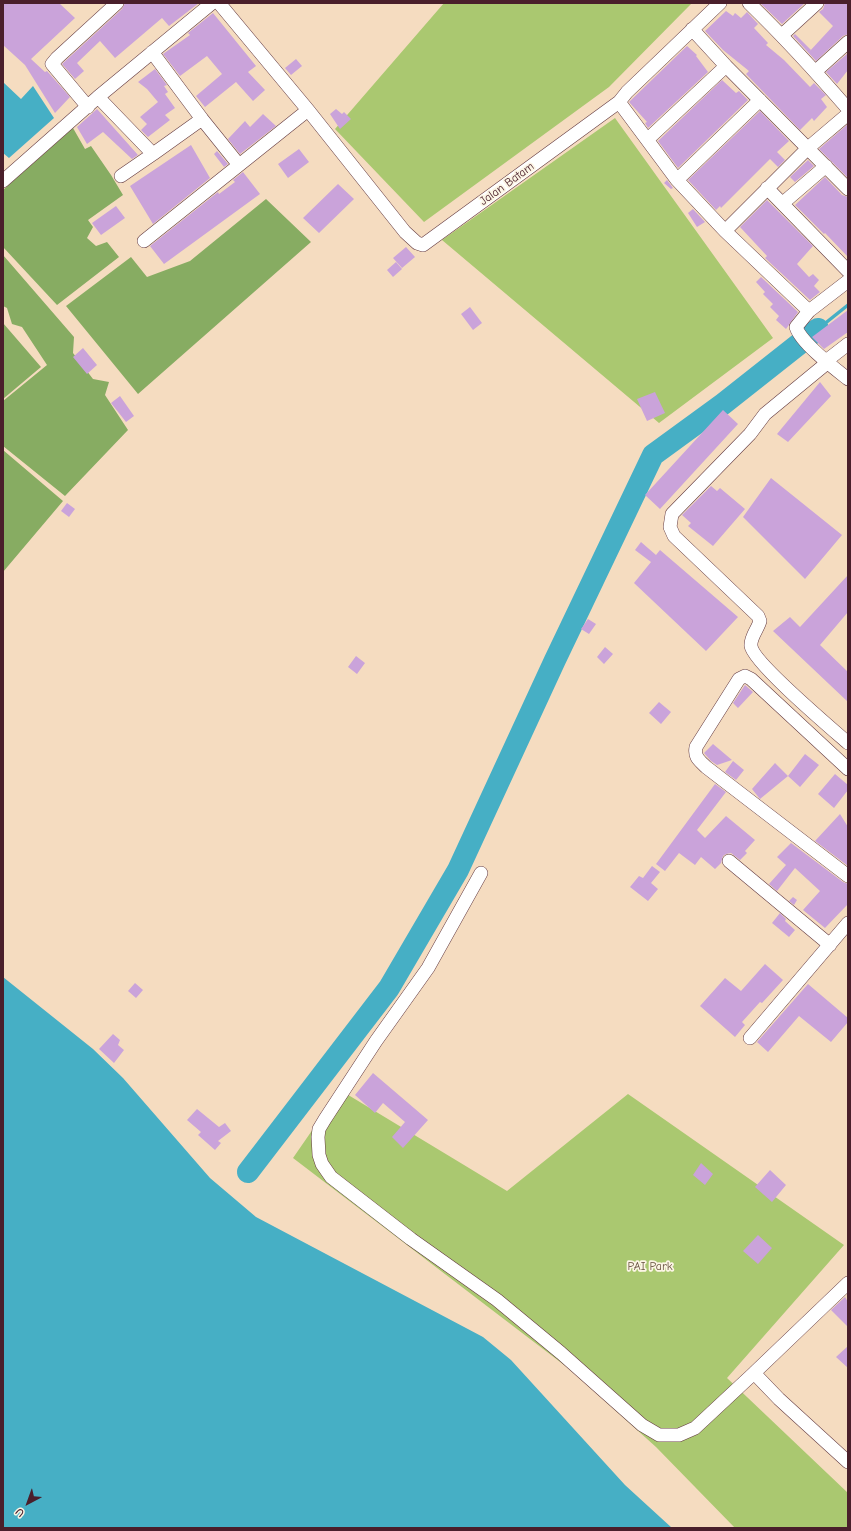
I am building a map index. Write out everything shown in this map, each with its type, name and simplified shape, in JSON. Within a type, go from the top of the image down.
[{"type":"street","points":[[88,107],[52,64],[117,3]]},
{"type":"street","points":[[3,181],[152,52],[212,3]]},
{"type":"street","name":"Jalan Batam","points":[[219,3],[308,110],[405,232],[417,243],[423,245],[619,102]]},
{"type":"street","points":[[720,3],[627,92],[619,102],[677,180],[725,231],[809,312]]},
{"type":"street","points":[[749,3],[816,71],[848,109]]},
{"type":"street","points":[[782,35],[817,3]]},
{"type":"street","points":[[692,29],[726,66],[848,189]]},
{"type":"street","points":[[816,71],[848,42]]},
{"type":"street","points":[[152,52],[202,119],[240,165]]},
{"type":"street","points":[[648,139],[726,66]]},
{"type":"street","points":[[98,98],[153,154]]},
{"type":"street","points":[[677,180],[760,100]]},
{"type":"street","points":[[144,241],[308,110]]},
{"type":"street","points":[[725,231],[766,188],[808,148],[848,114]]},
{"type":"street","points":[[121,176],[202,119]]},
{"type":"street","points":[[783,203],[826,166]]},
{"type":"street","points":[[766,188],[783,203],[848,271]]},
{"type":"street","points":[[848,281],[809,312],[797,324],[796,327],[798,333],[814,350],[826,362],[848,379]]},
{"type":"street","points":[[848,344],[765,414],[750,434],[672,514],[670,527],[674,536],[758,616],[760,621],[752,639],[751,647],[760,661],[807,707],[848,744]]},
{"type":"street","points":[[848,769],[751,679],[745,676],[739,679],[735,685],[696,747],[695,753],[698,760],[706,767],[848,876]]},
{"type":"street","points":[[729,861],[830,945]]},
{"type":"street","points":[[480,873],[428,968],[376,1041],[325,1119],[318,1136],[319,1154],[326,1171],[339,1184],[411,1239],[497,1300],[561,1353],[642,1425],[659,1435],[679,1435],[695,1428],[848,1283]]},
{"type":"street","points":[[750,1038],[848,923]]},
{"type":"street","points":[[754,1373],[779,1399],[848,1462]]},
{"type":"green space","points":[[444,3],[692,3],[609,87],[424,222],[335,129]]},
{"type":"green space","points":[[615,118],[773,338],[659,423],[442,240]]},
{"type":"green space","points":[[73,128],[85,149],[91,146],[123,195],[88,220],[93,227],[87,238],[96,246],[107,242],[119,257],[57,305],[3,247],[3,190]]},
{"type":"green space","points":[[266,199],[311,242],[138,394],[66,306],[131,257],[147,277],[190,261]]},
{"type":"green space","points":[[3,255],[74,337],[73,353],[93,379],[109,382],[105,395],[128,430],[65,496],[3,446],[3,401],[47,365],[22,327],[12,324],[7,308],[3,306]]},
{"type":"green space","points":[[3,323],[41,367],[3,399]]},
{"type":"green space","points":[[3,450],[63,501],[3,572]]},
{"type":"green space","name":"PAI Park","points":[[340,1090],[507,1191],[628,1094],[844,1245],[727,1378],[848,1493],[848,1528],[735,1528],[656,1447],[568,1368],[293,1158]]},
{"type":"water","points":[[3,82],[21,99],[33,86],[54,118],[9,158],[3,153]]},
{"type":"water","points":[[3,977],[93,1049],[123,1078],[210,1178],[256,1217],[483,1337],[511,1360],[625,1485],[672,1528],[3,1528]]},
{"type":"building","points":[[3,3],[59,3],[75,18],[31,59],[45,72],[47,71],[70,97],[55,113],[25,65],[3,45]]},
{"type":"building","points":[[125,3],[199,3],[169,26],[162,18],[115,58],[100,41],[77,63],[84,71],[75,79],[62,64],[122,9]]},
{"type":"building","points":[[760,3],[805,3],[782,24]]},
{"type":"building","points":[[825,3],[848,3],[848,34],[843,36],[816,61],[793,36],[795,34],[811,50],[833,26],[819,12],[823,9]]},
{"type":"building","points":[[726,11],[733,16],[735,13],[741,18],[747,12],[758,24],[754,28],[768,43],[766,45],[784,60],[810,87],[814,83],[826,95],[821,99],[827,107],[814,121],[812,118],[800,130],[746,74],[749,71],[723,50],[705,31]]},
{"type":"building","points":[[213,13],[256,66],[248,72],[265,90],[253,101],[236,82],[205,107],[196,96],[222,74],[207,56],[180,76],[163,54],[190,35],[188,33]]},
{"type":"building","points":[[687,46],[697,55],[696,56],[708,72],[648,128],[645,123],[647,122],[629,102]]},
{"type":"building","points":[[848,53],[848,70],[837,84],[826,72]]},
{"type":"building","points":[[296,59],[302,66],[291,75],[285,68]]},
{"type":"building","points":[[155,69],[167,85],[164,86],[168,92],[165,94],[175,108],[165,115],[170,120],[148,137],[141,130],[147,124],[140,117],[158,102],[147,89],[138,82]]},
{"type":"building","points":[[722,80],[736,93],[739,91],[748,100],[678,168],[658,141]]},
{"type":"building","points":[[97,109],[138,155],[132,159],[103,132],[87,144],[77,127]]},
{"type":"building","points":[[336,109],[342,114],[344,112],[351,119],[340,129],[330,114]]},
{"type":"building","points":[[760,111],[789,141],[777,152],[785,160],[778,167],[770,159],[721,208],[720,206],[716,210],[688,180]]},
{"type":"building","points":[[263,114],[276,126],[240,154],[228,139],[245,121],[250,127]]},
{"type":"building","points":[[848,124],[848,178],[819,149]]},
{"type":"building","points":[[191,145],[210,178],[153,224],[130,186]]},
{"type":"building","points":[[299,149],[309,162],[288,178],[278,164]]},
{"type":"building","points":[[217,151],[228,164],[224,167],[214,154]]},
{"type":"building","points":[[808,160],[814,166],[795,182],[790,177]]},
{"type":"building","points":[[243,172],[260,194],[164,264],[150,246],[218,192],[219,194],[235,182],[233,180]]},
{"type":"building","points":[[825,177],[842,195],[848,197],[848,257],[795,205]]},
{"type":"building","points":[[667,180],[673,188],[671,189],[664,183]]},
{"type":"building","points":[[338,184],[354,199],[319,233],[303,218]]},
{"type":"building","points":[[767,200],[813,246],[797,264],[809,277],[813,274],[819,280],[814,286],[820,292],[810,300],[765,258],[767,256],[740,227]]},
{"type":"building","points":[[116,206],[125,218],[101,235],[92,223]]},
{"type":"building","points":[[693,209],[705,222],[697,227],[688,213]]},
{"type":"building","points":[[406,247],[415,257],[402,268],[393,258]]},
{"type":"building","points":[[396,262],[402,269],[393,277],[387,270]]},
{"type":"building","points":[[761,277],[798,312],[786,329],[776,320],[779,316],[770,307],[773,304],[763,294],[765,292],[756,282]]},
{"type":"building","points":[[470,307],[482,323],[473,330],[461,314]]},
{"type":"building","points":[[848,310],[848,332],[824,349],[812,337]]},
{"type":"building","points":[[83,348],[97,365],[87,374],[73,357]]},
{"type":"building","points":[[820,382],[831,396],[788,442],[777,434]]},
{"type":"building","points":[[655,392],[665,413],[647,421],[637,399]]},
{"type":"building","points":[[120,396],[134,416],[126,422],[111,403]]},
{"type":"building","points":[[723,410],[738,424],[660,509],[645,495]]},
{"type":"building","points":[[771,478],[842,535],[805,579],[743,517]]},
{"type":"building","points":[[711,486],[717,491],[720,488],[745,509],[713,546],[688,526],[691,523],[682,515]]},
{"type":"building","points":[[67,503],[75,509],[69,517],[61,511]]},
{"type":"building","points":[[641,542],[656,555],[660,550],[738,617],[706,651],[634,583],[651,562],[635,550]]},
{"type":"building","points":[[848,575],[848,612],[820,645],[848,672],[848,702],[773,631],[790,617],[800,627]]},
{"type":"building","points":[[588,619],[596,624],[589,634],[581,629]]},
{"type":"building","points":[[605,647],[613,654],[604,664],[597,657]]},
{"type":"building","points":[[356,656],[365,663],[357,674],[348,667]]},
{"type":"building","points":[[745,685],[753,692],[738,708],[733,703]]},
{"type":"building","points":[[659,702],[671,712],[661,724],[649,713]]},
{"type":"building","points":[[713,744],[732,760],[717,765],[711,761],[704,753]]},
{"type":"building","points":[[805,754],[819,765],[800,787],[788,776]]},
{"type":"building","points":[[733,761],[744,770],[736,780],[725,772]]},
{"type":"building","points":[[775,763],[788,776],[760,799],[752,789]]},
{"type":"building","points":[[835,774],[848,785],[848,790],[834,808],[818,794]]},
{"type":"building","points":[[715,784],[726,792],[697,830],[705,838],[726,816],[755,840],[745,851],[747,853],[740,860],[731,853],[726,854],[723,856],[721,863],[715,869],[701,857],[695,865],[679,853],[665,871],[656,864]]},
{"type":"building","points":[[840,814],[848,827],[848,866],[815,841]]},
{"type":"building","points":[[791,843],[843,882],[848,884],[848,904],[825,928],[803,910],[820,891],[795,868],[777,891],[769,884],[786,865],[777,857]]},
{"type":"building","points":[[652,866],[660,872],[651,883],[658,889],[648,901],[630,887],[639,876],[643,878]]},
{"type":"building","points":[[793,897],[797,900],[794,905],[789,901]]},
{"type":"building","points":[[780,913],[786,919],[785,921],[795,930],[789,937],[772,923]]},
{"type":"building","points":[[765,964],[783,980],[742,1022],[745,1025],[735,1037],[700,1006],[725,978],[741,991]]},
{"type":"building","points":[[135,983],[143,990],[136,998],[128,991]]},
{"type":"building","points":[[808,984],[848,1018],[848,1022],[831,1042],[799,1016],[768,1052],[757,1042]]},
{"type":"building","points":[[113,1034],[120,1040],[118,1045],[124,1050],[114,1063],[99,1049]]},
{"type":"building","points":[[373,1073],[428,1120],[403,1148],[392,1137],[405,1122],[383,1103],[375,1113],[355,1095]]},
{"type":"building","points":[[197,1109],[219,1127],[225,1123],[231,1131],[218,1141],[221,1143],[215,1150],[198,1135],[201,1132],[187,1120]]},
{"type":"building","points":[[701,1163],[713,1174],[705,1185],[693,1175]]},
{"type":"building","points":[[770,1170],[786,1185],[772,1202],[755,1187]]},
{"type":"building","points":[[758,1235],[772,1248],[758,1264],[743,1251]]},
{"type":"building","points":[[845,1297],[848,1302],[848,1327],[831,1310]]},
{"type":"building","points":[[848,1346],[848,1368],[836,1357]]},
{"type":"waterway","points":[[818,329],[848,305]]},
{"type":"waterway","points":[[248,1172],[389,988],[458,870],[555,660],[653,455],[723,404],[818,329]]}]
